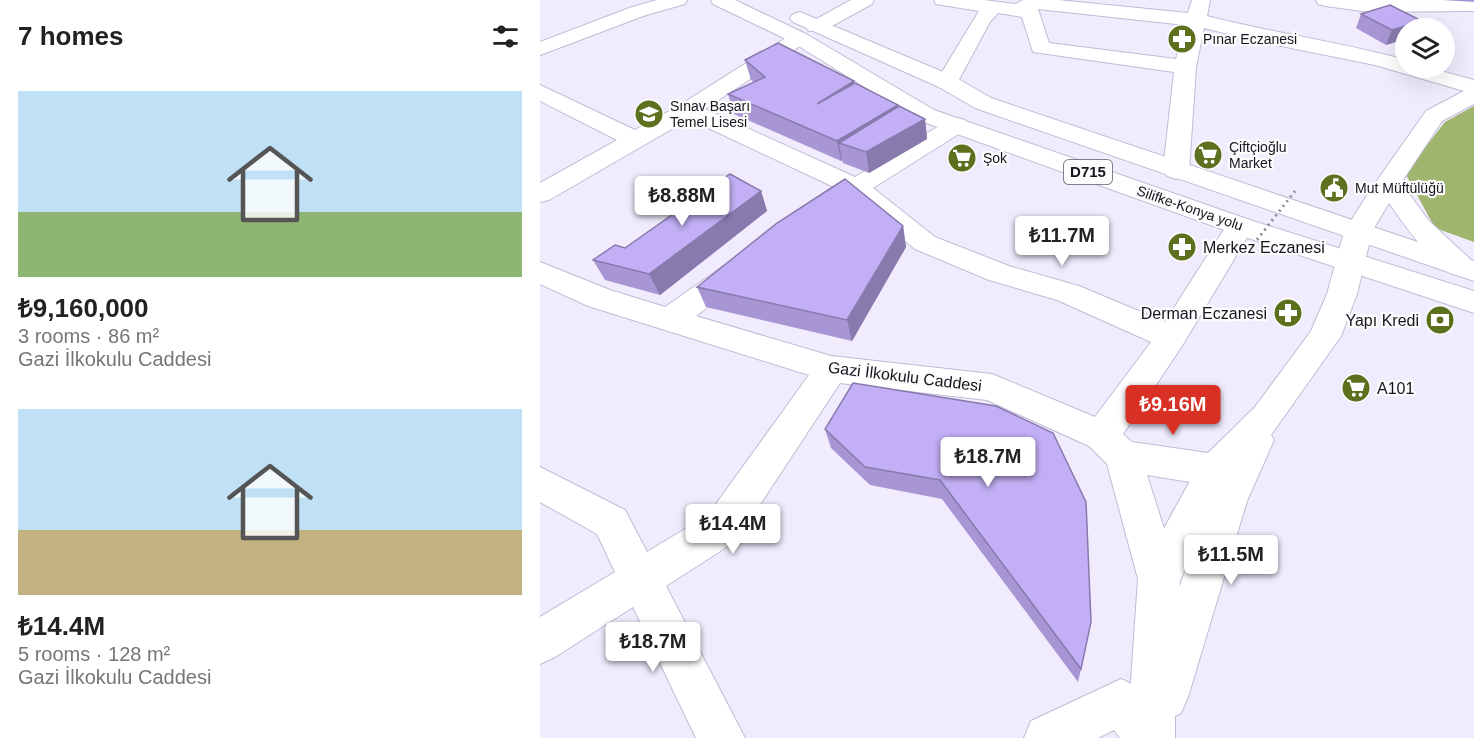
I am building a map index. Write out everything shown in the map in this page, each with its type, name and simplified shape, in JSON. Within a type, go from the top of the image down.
[{"type":"main road","points":[[621,0],[639,11]]},
{"type":"main road","points":[[540,49],[639,11],[678,0]]},
{"type":"main road","name":"Silifke-Konya yolu","points":[[720,0],[947,82],[983,103],[1176,171],[1355,246],[1474,302]]},
{"type":"main road","name":"Silifke-Konya yolu","points":[[769,0],[808,32],[926,115],[1240,226],[1467,269]]},
{"type":"main road","points":[[540,194],[688,110],[808,32],[865,0]]},
{"type":"main road","points":[[943,0],[994,7],[1032,3],[1199,10],[1256,35],[1395,64]]},
{"type":"main road","points":[[1325,0],[1370,6],[1434,3],[1474,5]]},
{"type":"main road","points":[[1019,5],[1030,12],[1041,48],[1185,67]]},
{"type":"main road","points":[[947,82],[982,19],[994,7]]},
{"type":"main road","points":[[1176,171],[1185,67],[1199,10]]},
{"type":"main road","points":[[1444,78],[1474,87]]},
{"type":"main road","points":[[540,92],[635,140]]},
{"type":"main road","points":[[1159,579],[1215,470],[1267,417],[1325,336],[1342,294],[1355,246],[1388,183],[1434,116],[1474,95]]},
{"type":"main road","points":[[688,110],[855,187],[925,243],[999,273],[1068,293],[1171,338]]},
{"type":"main road","points":[[819,212],[855,187],[957,125]]},
{"type":"main road","points":[[1388,183],[1419,227],[1467,269]]},
{"type":"main road","points":[[1151,738],[1159,579],[1113,446],[1171,338],[1240,226]]},
{"type":"main road","points":[[669,320],[763,252]]},
{"type":"main road","name":"Gazi İlkokulu Caddesi","points":[[540,272],[599,298],[831,369],[992,387],[1113,446],[1215,470]]},
{"type":"main road","points":[[540,642],[722,528],[831,369]]},
{"type":"main road","points":[[1151,738],[1228,501],[1267,417]]},
{"type":"main road","points":[[540,483],[611,522],[721,738]]},
{"type":"main road","points":[[1054,736],[1121,702],[1151,738]]},
{"type":"path","points":[[1246,254],[1294,191]]},
{"type":"green space","points":[[1474,106],[1474,242],[1435,228],[1405,173],[1445,122]]},
{"type":"building","points":[[1390,5],[1416,18],[1395,18],[1395,29],[1392,30],[1361,14]]},
{"type":"building","points":[[778,43],[854,81],[817,104],[855,83],[898,105],[837,141],[728,94],[765,77],[745,60]]},
{"type":"building","points":[[899,106],[925,119],[866,152],[839,143]]},
{"type":"building","points":[[730,174],[761,191],[649,274],[593,260],[615,245],[625,248]]},
{"type":"building","points":[[845,179],[903,226],[847,320],[697,287],[777,223]]},
{"type":"building","points":[[853,383],[996,406],[1053,433],[1086,502],[1091,622],[1081,669],[940,480],[865,467],[825,429]]},
{"type":"place","name":"Pınar Eczanesi","points":[[1182,39]]},
{"type":"place","name":"Sınav Başarı Temel Lisesi","points":[[649,114]]},
{"type":"place","name":"Çiftçioğlu Market","points":[[1208,155]]},
{"type":"place","name":"Şok","points":[[962,158]]},
{"type":"place","name":"Mut Müftülüğü","points":[[1334,188]]},
{"type":"place","name":"Merkez Eczanesi","points":[[1182,247]]},
{"type":"place","name":"Derman Eczanesi","points":[[1288,313]]},
{"type":"place","name":"Yapı Kredi","points":[[1440,320]]},
{"type":"place","name":"A101","points":[[1356,388]]}]
